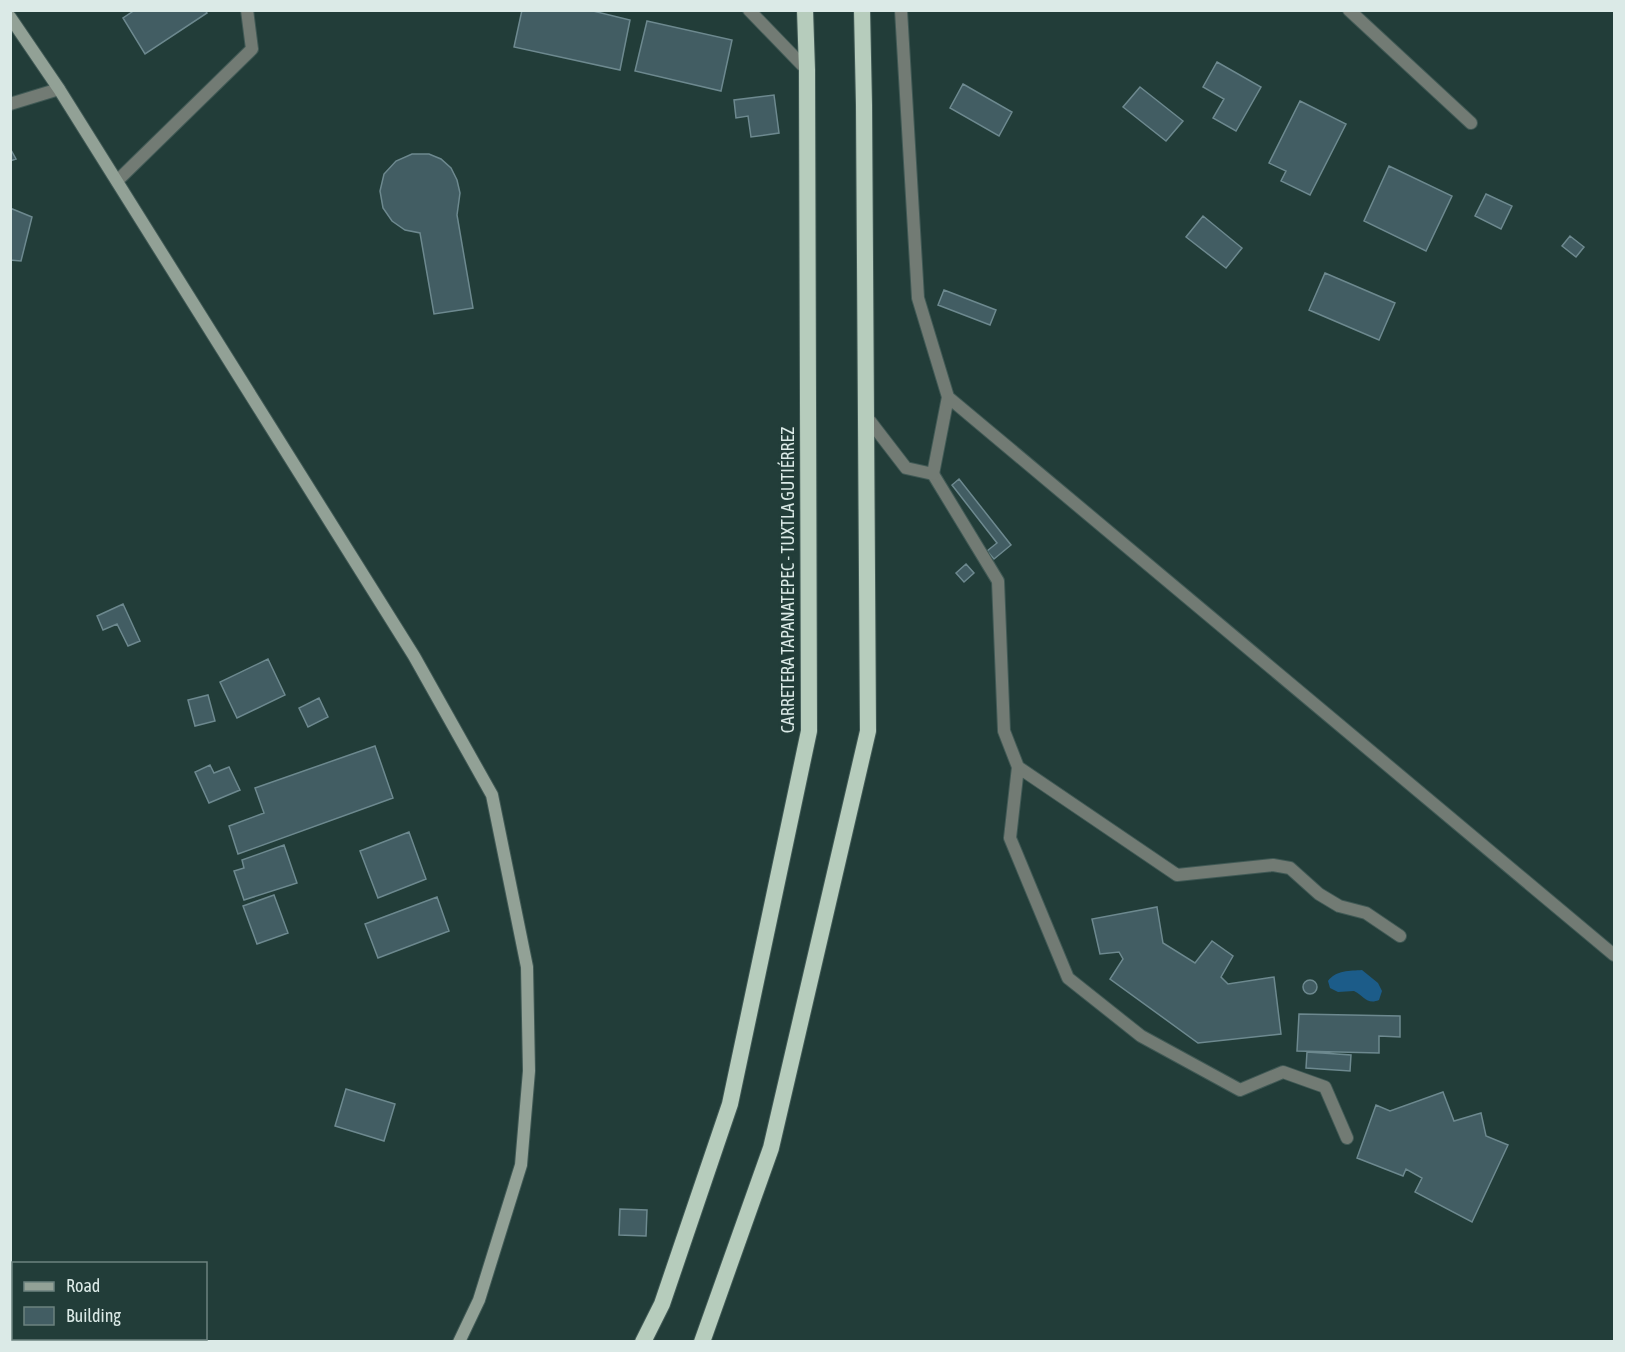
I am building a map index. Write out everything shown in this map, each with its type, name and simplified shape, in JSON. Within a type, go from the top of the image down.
[{"type":"highway","name":"CARRETERA TAPANATEPEC - TUXTLA GUTIÉRREZ","points":[[643,1341],[662,1304],[730,1104],[809,731],[805,10]]},
{"type":"highway","points":[[702,1341],[771,1148],[868,731],[865,117],[862,10]]},
{"type":"main road","points":[[10,17],[117,180],[414,656],[492,795],[527,966],[529,1071],[521,1165],[479,1300],[459,1341]]},
{"type":"street","points":[[117,180],[252,49],[247,10]]},
{"type":"street","points":[[749,10],[807,70]]},
{"type":"street","points":[[901,10],[918,298],[948,397],[933,474],[998,581],[1004,731],[1018,767],[1010,838],[1068,978],[1141,1036],[1240,1090],[1283,1072],[1325,1087],[1347,1138]]},
{"type":"street","points":[[1349,10],[1471,123]]},
{"type":"street","points":[[10,104],[59,89]]},
{"type":"street","points":[[948,397],[1614,955]]},
{"type":"street","points":[[866,416],[906,468],[933,474]]},
{"type":"street","points":[[1018,767],[1177,875],[1272,865],[1290,868],[1319,894],[1339,906],[1366,913],[1400,936]]},
{"type":"water","points":[[1362,970],[1378,983],[1382,991],[1379,1000],[1371,1001],[1354,991],[1338,992],[1330,988],[1328,981],[1331,977],[1344,972]]},
{"type":"building","points":[[135,10],[205,10],[207,13],[145,54],[123,18]]},
{"type":"building","points":[[522,10],[589,10],[630,20],[620,70],[514,47]]},
{"type":"building","points":[[647,21],[732,40],[721,91],[635,71]]},
{"type":"building","points":[[1217,62],[1261,87],[1236,131],[1213,118],[1224,99],[1203,87]]},
{"type":"building","points":[[963,84],[1012,112],[999,136],[950,108]]},
{"type":"building","points":[[1140,87],[1183,121],[1166,141],[1123,107]]},
{"type":"building","points":[[774,95],[779,133],[751,137],[748,116],[736,118],[734,100]]},
{"type":"building","points":[[1300,101],[1346,124],[1310,195],[1281,181],[1286,171],[1269,163]]},
{"type":"building","points":[[10,148],[16,159],[10,161]]},
{"type":"building","points":[[412,154],[429,154],[441,159],[451,168],[457,180],[460,193],[457,215],[473,308],[434,314],[420,233],[405,230],[392,221],[383,208],[380,191],[384,174],[396,161]]},
{"type":"building","points":[[1389,166],[1452,196],[1426,251],[1364,221]]},
{"type":"building","points":[[1486,194],[1512,206],[1501,229],[1475,216]]},
{"type":"building","points":[[10,208],[32,217],[21,261],[10,260]]},
{"type":"building","points":[[1203,216],[1242,248],[1226,268],[1186,237]]},
{"type":"building","points":[[1570,236],[1584,247],[1576,257],[1562,246]]},
{"type":"building","points":[[1325,273],[1395,303],[1379,340],[1309,310]]},
{"type":"building","points":[[944,290],[996,310],[990,325],[938,305]]},
{"type":"building","points":[[959,479],[1011,545],[994,559],[987,551],[997,543],[952,485]]},
{"type":"building","points":[[966,564],[974,573],[964,582],[956,573]]},
{"type":"building","points":[[123,604],[140,641],[128,646],[117,624],[103,630],[97,616]]},
{"type":"building","points":[[268,659],[285,695],[237,718],[220,682]]},
{"type":"building","points":[[208,695],[215,721],[195,726],[188,700]]},
{"type":"building","points":[[319,698],[328,717],[308,727],[299,708]]},
{"type":"building","points":[[375,746],[393,798],[238,854],[229,826],[264,813],[255,788]]},
{"type":"building","points":[[210,765],[214,773],[229,767],[240,790],[209,803],[195,772]]},
{"type":"building","points":[[409,832],[426,879],[378,898],[360,851]]},
{"type":"building","points":[[284,845],[297,883],[244,900],[234,871],[244,868],[242,860]]},
{"type":"building","points":[[274,895],[288,933],[257,944],[243,906]]},
{"type":"building","points":[[437,897],[449,931],[378,958],[365,924]]},
{"type":"building","points":[[1157,907],[1163,943],[1195,963],[1212,941],[1233,956],[1221,977],[1228,984],[1274,977],[1281,1034],[1198,1043],[1110,979],[1123,959],[1119,952],[1100,954],[1092,919]]},
{"type":"building","points":[[1307,980],[1313,980],[1317,987],[1313,994],[1307,994],[1303,990],[1303,984]]},
{"type":"building","points":[[1299,1014],[1400,1016],[1400,1037],[1379,1036],[1379,1053],[1297,1051]]},
{"type":"building","points":[[1307,1052],[1351,1055],[1350,1071],[1306,1068]]},
{"type":"building","points":[[346,1089],[395,1104],[384,1141],[335,1126]]},
{"type":"building","points":[[1443,1092],[1454,1121],[1481,1113],[1486,1136],[1508,1145],[1472,1222],[1415,1192],[1422,1178],[1406,1169],[1403,1176],[1357,1158],[1376,1105],[1390,1111]]},
{"type":"building","points":[[620,1209],[647,1210],[646,1236],[619,1235]]}]
